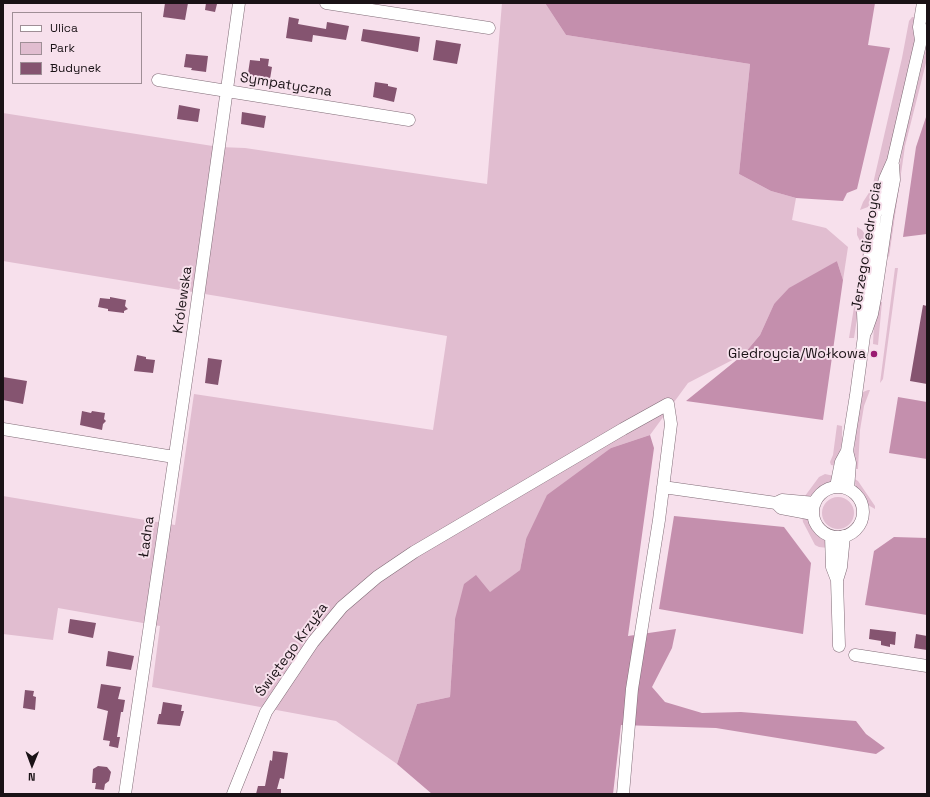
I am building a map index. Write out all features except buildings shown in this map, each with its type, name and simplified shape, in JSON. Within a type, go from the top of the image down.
[{"type":"street","name":"Królewska","points":[[174,457],[228,90],[239,3]]},
{"type":"street","points":[[326,3],[489,28]]},
{"type":"street","name":"Jerzego Giedroycia","points":[[848,489],[850,463],[848,451],[864,336],[872,314],[880,222],[894,180],[893,160],[924,35],[919,27],[923,3]]},
{"type":"street","name":"Sympatyczna","points":[[158,80],[409,120]]},
{"type":"street","name":"Świętego Krzyża","points":[[233,794],[266,712],[313,642],[342,607],[377,577],[414,552],[668,404],[671,424],[663,487]]},
{"type":"street","points":[[3,429],[174,457]]},
{"type":"street","name":"Jerzego Giedroycia","points":[[836,487],[841,462],[848,451]]},
{"type":"street","name":"Ładna","points":[[125,794],[138,716],[174,457]]},
{"type":"street","points":[[623,794],[632,688],[663,487],[776,503],[781,508],[814,509]]},
{"type":"street","points":[[836,487],[848,489],[859,498],[862,504],[863,514],[861,522],[851,533],[844,536],[831,536],[819,528],[815,522],[814,509],[823,492],[836,487]]},
{"type":"street","points":[[831,536],[832,567],[837,580]]},
{"type":"street","points":[[839,646],[837,580],[841,567],[844,536]]},
{"type":"street","points":[[855,655],[927,666]]},
{"type":"green space","points":[[502,3],[545,3],[566,35],[750,64],[739,174],[771,191],[796,198],[792,220],[826,228],[848,247],[843,280],[837,261],[774,304],[760,335],[744,354],[688,383],[650,435],[611,448],[526,539],[520,570],[455,619],[450,697],[417,704],[397,764],[336,721],[152,687],[160,626],[58,608],[53,640],[3,634],[3,496],[175,525],[194,394],[433,430],[447,336],[3,261],[3,113],[219,147],[245,148],[487,184]]},
{"type":"green space","points":[[912,17],[917,17],[914,47],[892,144],[874,202],[868,207],[860,210],[872,188],[909,21]]},
{"type":"green space","points":[[927,44],[927,59],[905,146],[889,257],[886,254],[903,144]]},
{"type":"green space","points":[[857,227],[862,230],[867,237],[862,289],[858,286],[863,250],[857,235]]},
{"type":"green space","points":[[895,268],[898,268],[883,379],[880,383]]},
{"type":"green space","points":[[858,298],[860,299],[854,338],[849,338],[855,301]]},
{"type":"green space","points":[[878,301],[882,302],[878,345],[873,344],[874,323]]},
{"type":"green space","points":[[870,390],[864,406],[860,430],[858,469],[853,469],[855,435],[859,408],[863,392]]},
{"type":"green space","points":[[837,425],[842,426],[842,442],[837,466],[831,465],[830,462],[833,455]]},
{"type":"green space","points":[[825,474],[834,476],[817,494],[812,497],[805,496],[819,477]]},
{"type":"green space","points":[[853,478],[858,481],[875,506],[875,509],[868,505],[865,501],[857,489]]},
{"type":"green space","points":[[835,497],[841,497],[851,504],[854,513],[853,519],[847,526],[841,529],[835,529],[825,522],[822,516],[822,510],[829,500]]},
{"type":"green space","points":[[802,516],[810,521],[824,539],[828,548],[815,545],[803,522]]},
{"type":"shaded area","points":[[545,3],[875,3],[868,45],[890,48],[857,189],[847,193],[843,201],[796,198],[771,191],[739,174],[750,64],[566,35]]},
{"type":"shaded area","points":[[927,114],[927,234],[903,237],[916,147]]},
{"type":"shaded area","points":[[837,261],[843,280],[823,420],[686,401],[744,354],[760,335],[774,304],[789,288]]},
{"type":"shaded area","points":[[898,397],[927,402],[927,459],[889,453]]},
{"type":"shaded area","points":[[650,435],[654,448],[628,636],[676,629],[672,648],[652,687],[665,702],[702,713],[741,712],[856,721],[866,734],[885,748],[876,754],[716,728],[621,725],[613,794],[432,794],[397,764],[417,704],[450,697],[455,619],[464,584],[476,575],[490,592],[520,570],[526,539],[547,495],[611,448]]},
{"type":"shaded area","points":[[674,516],[784,527],[811,563],[803,634],[659,609]]},
{"type":"shaded area","points":[[894,537],[927,538],[927,615],[865,605],[874,551]]},
{"type":"place","name":"Giedroycia/Wołkowa","points":[[874,354]]}]
